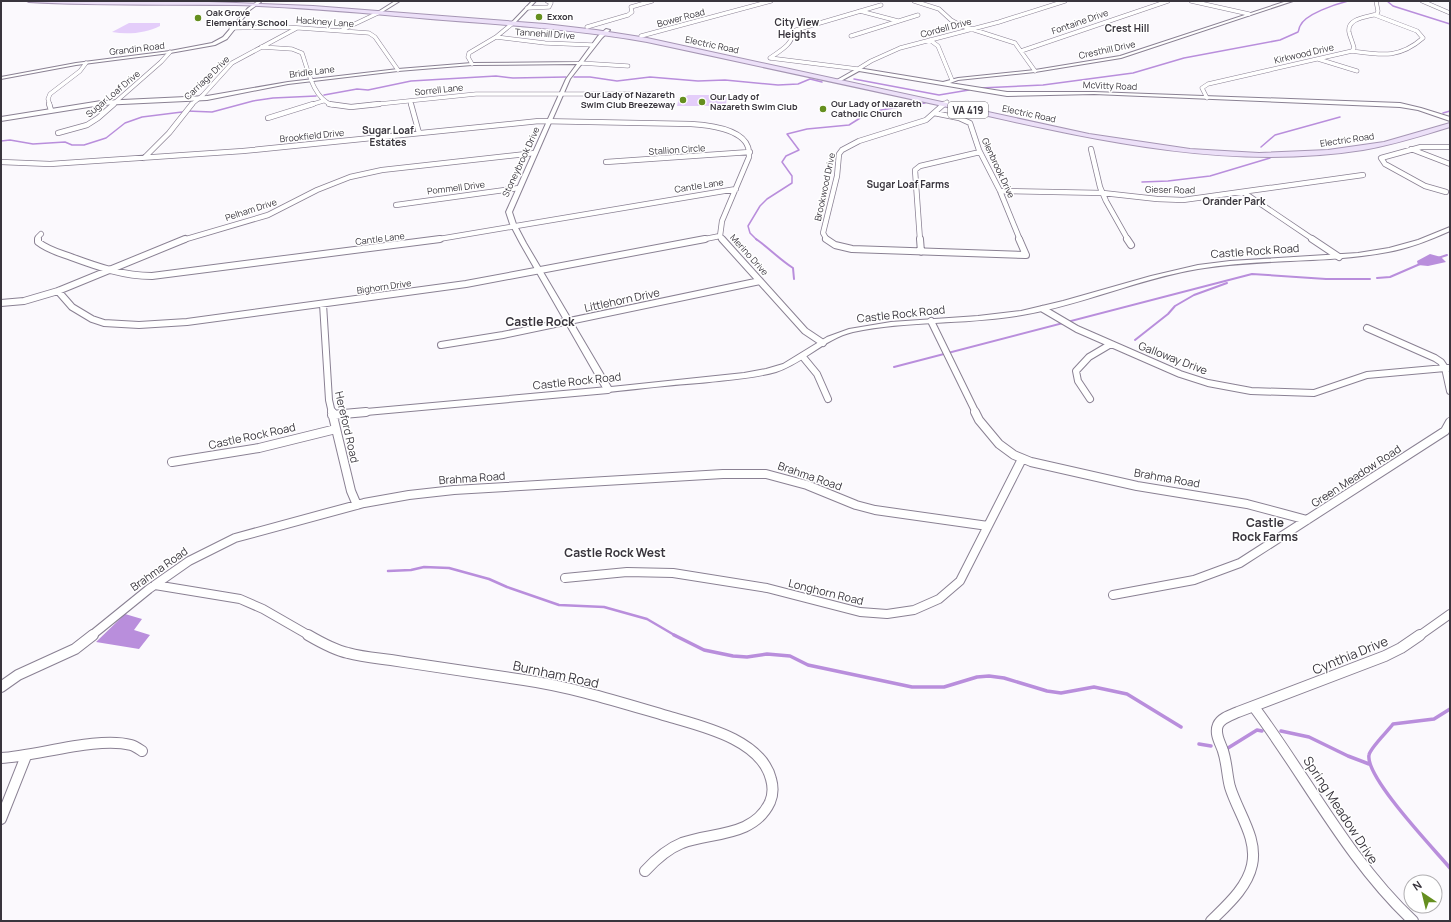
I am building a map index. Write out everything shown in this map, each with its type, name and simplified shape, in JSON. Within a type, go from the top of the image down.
[{"type":"main road","name":"VA 419","points":[[29,1],[257,4]]},
{"type":"main road","name":"VA 419","points":[[71,1],[215,1],[514,22]]},
{"type":"main road","name":"Electric Road","points":[[380,12],[488,21],[588,27],[839,80]]},
{"type":"main road","name":"Electric Road","points":[[514,22],[641,36],[1104,139],[1154,147],[1225,153],[1292,154],[1348,150],[1391,142],[1450,125]]},
{"type":"main road","name":"Electric Road","points":[[945,103],[1120,138],[1186,147],[1246,150],[1302,150],[1355,144],[1381,139],[1450,119]]},
{"type":"street","points":[[340,31],[380,12],[398,1]]},
{"type":"street","points":[[472,64],[468,57],[468,53],[496,37],[514,22],[534,1]]},
{"type":"street","points":[[527,8],[549,7],[551,3],[547,1]]},
{"type":"street","points":[[588,27],[628,15],[632,12],[631,7],[652,1]]},
{"type":"street","name":"Bower Road","points":[[641,36],[771,1]]},
{"type":"street","points":[[914,1],[939,9],[953,22],[972,30],[1013,41],[1034,71]]},
{"type":"street","name":"Cordell Drive","points":[[839,80],[876,57],[930,40],[972,30],[1065,1]]},
{"type":"street","name":"Fontaine Drive","points":[[1021,51],[1168,1]]},
{"type":"street","points":[[1192,1],[1249,14]]},
{"type":"street","name":"Cresthill Drive","points":[[943,84],[952,80],[1034,71],[1112,59],[1134,54],[1291,1]]},
{"type":"street","points":[[1352,51],[1354,45],[1349,30],[1352,22],[1357,19],[1375,15],[1378,11],[1376,1]]},
{"type":"street","points":[[1422,1],[1450,13]]},
{"type":"street","name":"Grandin Road","points":[[1,78],[86,63],[204,46],[220,41],[257,4]]},
{"type":"street","points":[[860,11],[880,5]]},
{"type":"street","points":[[860,11],[898,22]]},
{"type":"street","name":"McVitty Road","points":[[860,11],[794,31],[792,33],[793,38],[791,42],[770,58],[858,69],[986,92],[1014,94],[1087,93],[1400,105],[1450,119]]},
{"type":"street","points":[[851,36],[918,15]]},
{"type":"street","name":"Kirkwood Drive","points":[[1207,98],[1202,88],[1205,85],[1352,51],[1396,55],[1408,50],[1423,38],[1422,35],[1415,30],[1375,15]]},
{"type":"street","name":"Hackney Lane","points":[[232,28],[297,28],[364,32],[372,35],[398,70]]},
{"type":"street","name":"Carriage Drive","points":[[144,158],[170,133],[183,114],[232,64],[297,28]]},
{"type":"street","name":"Stoneybrook Drive","points":[[606,31],[593,45],[568,79],[518,188],[509,212],[515,227],[608,390]]},
{"type":"street","name":"Tannehill Drive","points":[[496,37],[545,43],[593,45]]},
{"type":"street","points":[[930,40],[938,46],[952,80]]},
{"type":"street","points":[[261,47],[292,49],[302,53],[312,80],[323,101],[268,118]]},
{"type":"street","name":"Sugar Loaf Drive","points":[[58,133],[90,124],[117,102],[170,52]]},
{"type":"street","points":[[1318,59],[1357,71]]},
{"type":"street","points":[[51,110],[48,100],[50,94],[80,71],[86,63]]},
{"type":"street","name":"Bridle Lane","points":[[1,119],[51,110],[117,102],[197,99],[312,80],[398,70],[472,64],[580,63],[628,66]]},
{"type":"street","name":"Sorrell Lane","points":[[323,101],[342,107],[458,95],[562,93],[653,94]]},
{"type":"street","points":[[410,101],[419,133]]},
{"type":"street","name":"Brookwood Drive","points":[[945,103],[930,117],[922,122],[859,141],[842,150],[839,154],[837,176],[823,233],[824,237],[831,243],[846,248],[1026,255]]},
{"type":"street","name":"Glenbrook Drive","points":[[934,113],[959,118],[970,123],[980,152],[1000,191],[1026,255]]},
{"type":"street","name":"Brookfield Drive","points":[[1,162],[50,164],[144,158],[550,121],[683,123],[706,125],[741,138],[748,145],[750,152]]},
{"type":"street","points":[[1446,192],[1425,186],[1385,164],[1381,160],[1382,156],[1411,149],[1427,146],[1450,147]]},
{"type":"street","points":[[1091,149],[1106,202],[1131,245]]},
{"type":"street","points":[[1411,149],[1450,164]]},
{"type":"street","name":"Stallion Circle","points":[[606,162],[750,152]]},
{"type":"street","name":"Merino Drive","points":[[750,152],[722,221],[720,236],[805,331],[823,343]]},
{"type":"street","points":[[921,252],[916,170],[920,166],[980,152]]},
{"type":"street","name":"Pelham Drive","points":[[1,303],[24,301],[58,292],[187,238],[268,215],[317,190],[350,177],[382,170],[535,153]]},
{"type":"street","name":"Gieser Road","points":[[1000,191],[1103,192],[1157,199],[1183,200],[1363,175]]},
{"type":"street","name":"Pommell Drive","points":[[396,205],[518,188]]},
{"type":"street","name":"Cantle Lane","points":[[41,234],[38,237],[38,242],[46,248],[112,270],[138,276],[152,276],[441,239],[736,189]]},
{"type":"street","points":[[1243,192],[1339,257]]},
{"type":"street","name":"Castle Rock Road","points":[[332,415],[608,390],[762,373],[783,367],[803,357],[836,335],[851,330],[902,323],[996,316],[1043,309],[1158,276],[1203,266],[1241,261],[1339,257],[1390,250],[1429,240],[1450,229]]},
{"type":"street","name":"Bighorn Drive","points":[[58,292],[67,304],[78,311],[96,320],[114,324],[150,324],[212,320],[466,284],[720,236]]},
{"type":"street","name":"Littlehorn Drive","points":[[441,345],[476,340],[760,281]]},
{"type":"street","name":"Hereford Road","points":[[323,304],[327,383],[332,415],[351,491],[357,505]]},
{"type":"street","name":"Galloway Drive","points":[[1043,309],[1069,325],[1194,378],[1230,387],[1262,392],[1314,393],[1367,376],[1448,368]]},
{"type":"street","points":[[931,321],[979,420],[999,444],[1006,450],[1022,459]]},
{"type":"street","points":[[1367,328],[1441,362],[1448,368],[1450,391]]},
{"type":"street","points":[[1090,399],[1076,377],[1075,371],[1077,367],[1111,344]]},
{"type":"street","points":[[803,357],[817,374],[828,399]]},
{"type":"street","name":"Green Meadow Road","points":[[1113,595],[1162,587],[1207,576],[1244,560],[1449,427]]},
{"type":"street","name":"Castle Rock Road","points":[[172,462],[259,448],[336,429]]},
{"type":"street","name":"Brahma Road","points":[[1022,459],[1137,486],[1247,504],[1307,520]]},
{"type":"street","name":"Longhorn Road","points":[[565,578],[614,572],[659,572],[762,588],[860,612],[888,614],[904,612],[934,603],[954,588],[960,581],[1022,459]]},
{"type":"street","name":"Brahma Road","points":[[1,687],[17,675],[32,667],[75,649],[155,585],[196,557],[234,538],[357,505],[409,495],[454,490],[744,473],[766,474],[786,479],[856,505],[875,510],[988,526]]},
{"type":"street","name":"Burnham Road","points":[[155,585],[172,590],[209,593],[250,603],[268,611],[322,644],[347,653],[515,678],[569,688],[611,700],[701,727],[728,737],[746,746],[763,761],[769,771],[772,783],[772,792],[768,806],[757,819],[747,826],[728,833],[688,841],[675,847],[662,854],[645,871]]},
{"type":"street","name":"Cynthia Drive","points":[[1212,921],[1244,886],[1251,869],[1254,853],[1248,830],[1230,786],[1224,753],[1216,728],[1221,720],[1385,656],[1401,648],[1450,614]]},
{"type":"street","name":"Spring Meadow Drive","points":[[1254,706],[1292,760],[1361,866],[1380,889],[1412,921]]},
{"type":"street","points":[[1,758],[26,756],[94,744],[131,744],[142,751]]},
{"type":"street","points":[[1,819],[26,756]]},
{"type":"shaded area","points":[[129,23],[160,23],[160,26],[137,33],[112,32]]},
{"type":"shaded area","name":"Our Lady of Nazareth Swim Club","points":[[688,95],[727,95],[726,106],[677,106],[679,97],[684,98]]},
{"type":"shaded area","points":[[1430,254],[1441,257],[1446,262],[1428,266],[1418,265],[1417,261]]},
{"type":"shaded area","points":[[125,614],[142,619],[134,630],[150,635],[139,649],[96,642]]},
{"type":"waterway","points":[[980,88],[1043,85],[1133,73],[1184,58],[1280,40],[1298,32],[1300,26],[1308,17],[1329,7],[1348,1]]},
{"type":"waterway","points":[[1387,1],[1393,6],[1450,24]]},
{"type":"waterway","points":[[324,95],[357,89],[368,90],[411,81],[496,76],[513,78],[566,77]]},
{"type":"waterway","points":[[574,77],[590,77],[617,81],[650,77],[698,81],[725,80],[778,85],[798,84],[810,79],[822,82]]},
{"type":"waterway","points":[[854,79],[939,95],[969,90]]},
{"type":"waterway","points":[[187,111],[212,112],[253,101],[273,98],[316,96]]},
{"type":"waterway","points":[[756,239],[750,233],[748,226],[760,206],[767,199],[792,183],[792,176],[782,162],[786,156],[799,150],[787,134],[807,129],[849,125],[865,115],[881,110],[925,103]]},
{"type":"waterway","points":[[1443,113],[1450,111]]},
{"type":"waterway","points":[[1,141],[10,140],[33,144],[65,142],[72,145],[84,145],[106,138],[125,123],[142,117],[182,112]]},
{"type":"waterway","points":[[1261,147],[1275,135],[1340,117]]},
{"type":"waterway","points":[[1142,182],[1168,181],[1210,176],[1270,158]]},
{"type":"waterway","points":[[756,239],[793,268],[794,279]]},
{"type":"waterway","points":[[1438,258],[1447,255]]},
{"type":"waterway","points":[[1377,278],[1390,277],[1420,264]]},
{"type":"waterway","points":[[894,367],[1252,274],[1326,279],[1370,279]]},
{"type":"waterway","points":[[1135,340],[1168,314],[1175,306],[1194,295],[1227,283]]},
{"type":"waterway","points":[[388,571],[411,570],[424,567],[449,568],[489,579],[507,587],[559,605],[604,607],[647,619],[676,636]]},
{"type":"waterway","points":[[676,636],[704,650],[733,656],[747,657],[767,654],[790,656],[808,665],[912,687],[944,687],[977,677],[989,676],[1004,678],[1047,691],[1061,693],[1094,687],[1127,694],[1181,727]]},
{"type":"waterway","points":[[1450,709],[1434,719],[1393,724],[1369,755],[1371,765],[1378,779],[1389,795],[1416,830],[1450,868]]},
{"type":"waterway","points":[[1228,748],[1257,730],[1262,731]]},
{"type":"waterway","points":[[1281,731],[1309,737],[1348,756],[1369,764]]},
{"type":"waterway","points":[[1199,744],[1211,746]]},
{"type":"place","name":"Exxon","points":[[539,17]]},
{"type":"place","name":"Oak Grove Elementary School","points":[[198,18]]},
{"type":"place","name":"Our Lady of Nazareth Swim Club Breezeway","points":[[683,100]]},
{"type":"place","name":"Our Lady of Nazareth Swim Club","points":[[702,102]]},
{"type":"place","name":"Our Lady of Nazareth Catholic Church","points":[[823,109]]},
{"type":"district","name":"City View Heights","points":[[797,28]]},
{"type":"district","name":"Crest Hill","points":[[1127,28]]},
{"type":"district","name":"Sugar Loaf Estates","points":[[388,136]]},
{"type":"district","name":"Sugar Loaf Farms","points":[[908,184]]},
{"type":"district","name":"Orander Park","points":[[1234,201]]},
{"type":"district","name":"Castle Rock","points":[[540,322]]},
{"type":"district","name":"Castle Rock Farms","points":[[1265,530]]},
{"type":"district","name":"Castle Rock West","points":[[615,553]]}]
